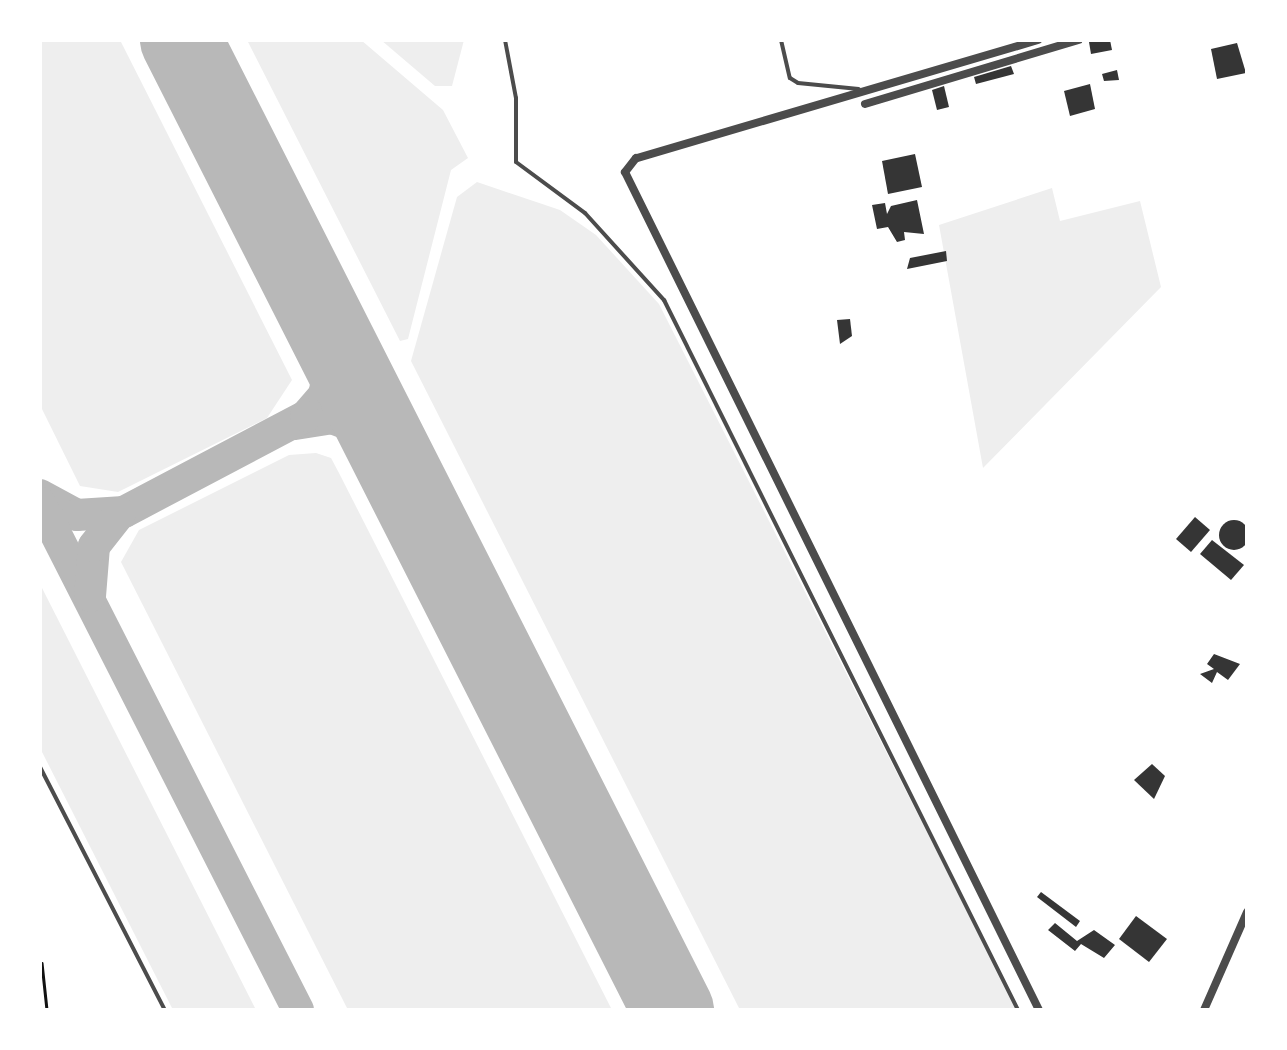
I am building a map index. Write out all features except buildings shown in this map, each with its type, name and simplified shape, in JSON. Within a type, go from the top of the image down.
[{"type":"street","points":[[1038,40],[860,89],[636,158],[625,172],[1040,1010]]},
{"type":"street","points":[[865,104],[1079,40]]},
{"type":"street","points":[[1204,1010],[1247,912]]},
{"type":"lane","points":[[505,40],[516,98],[511,142],[516,162],[585,213],[664,300],[1018,1010]]},
{"type":"lane","points":[[782,40],[790,78],[798,83],[860,89]]},
{"type":"lane","points":[[40,767],[165,1010]]},
{"type":"path","points":[[42,963],[47,1010]]},
{"type":"shaded area","points":[[40,40],[120,40],[292,380],[267,418],[118,492],[80,486],[40,405]]},
{"type":"shaded area","points":[[247,40],[361,40],[443,110],[468,158],[451,170],[408,339],[400,341]]},
{"type":"shaded area","points":[[381,40],[464,40],[452,86],[435,86]]},
{"type":"shaded area","points":[[477,182],[560,210],[596,235],[659,304],[1017,1010],[740,1010],[411,361],[457,197]]},
{"type":"shaded area","points":[[1052,188],[1060,221],[1140,201],[1161,287],[983,468],[939,225]]},
{"type":"shaded area","points":[[316,453],[331,458],[339,473],[612,1010],[348,1010],[121,562],[139,530],[289,455]]},
{"type":"shaded area","points":[[40,584],[256,1010],[173,1010],[40,748]]},
{"type":"taxiway","points":[[40,495],[77,515],[124,512],[306,416],[324,395],[328,376],[316,307]]},
{"type":"taxiway","points":[[295,424],[332,418],[358,428],[405,483]]},
{"type":"taxiway","points":[[40,503],[298,1010]]},
{"type":"taxiway","points":[[90,596],[94,546],[120,513]]},
{"type":"runway","points":[[181,40],[673,1010]]}]
